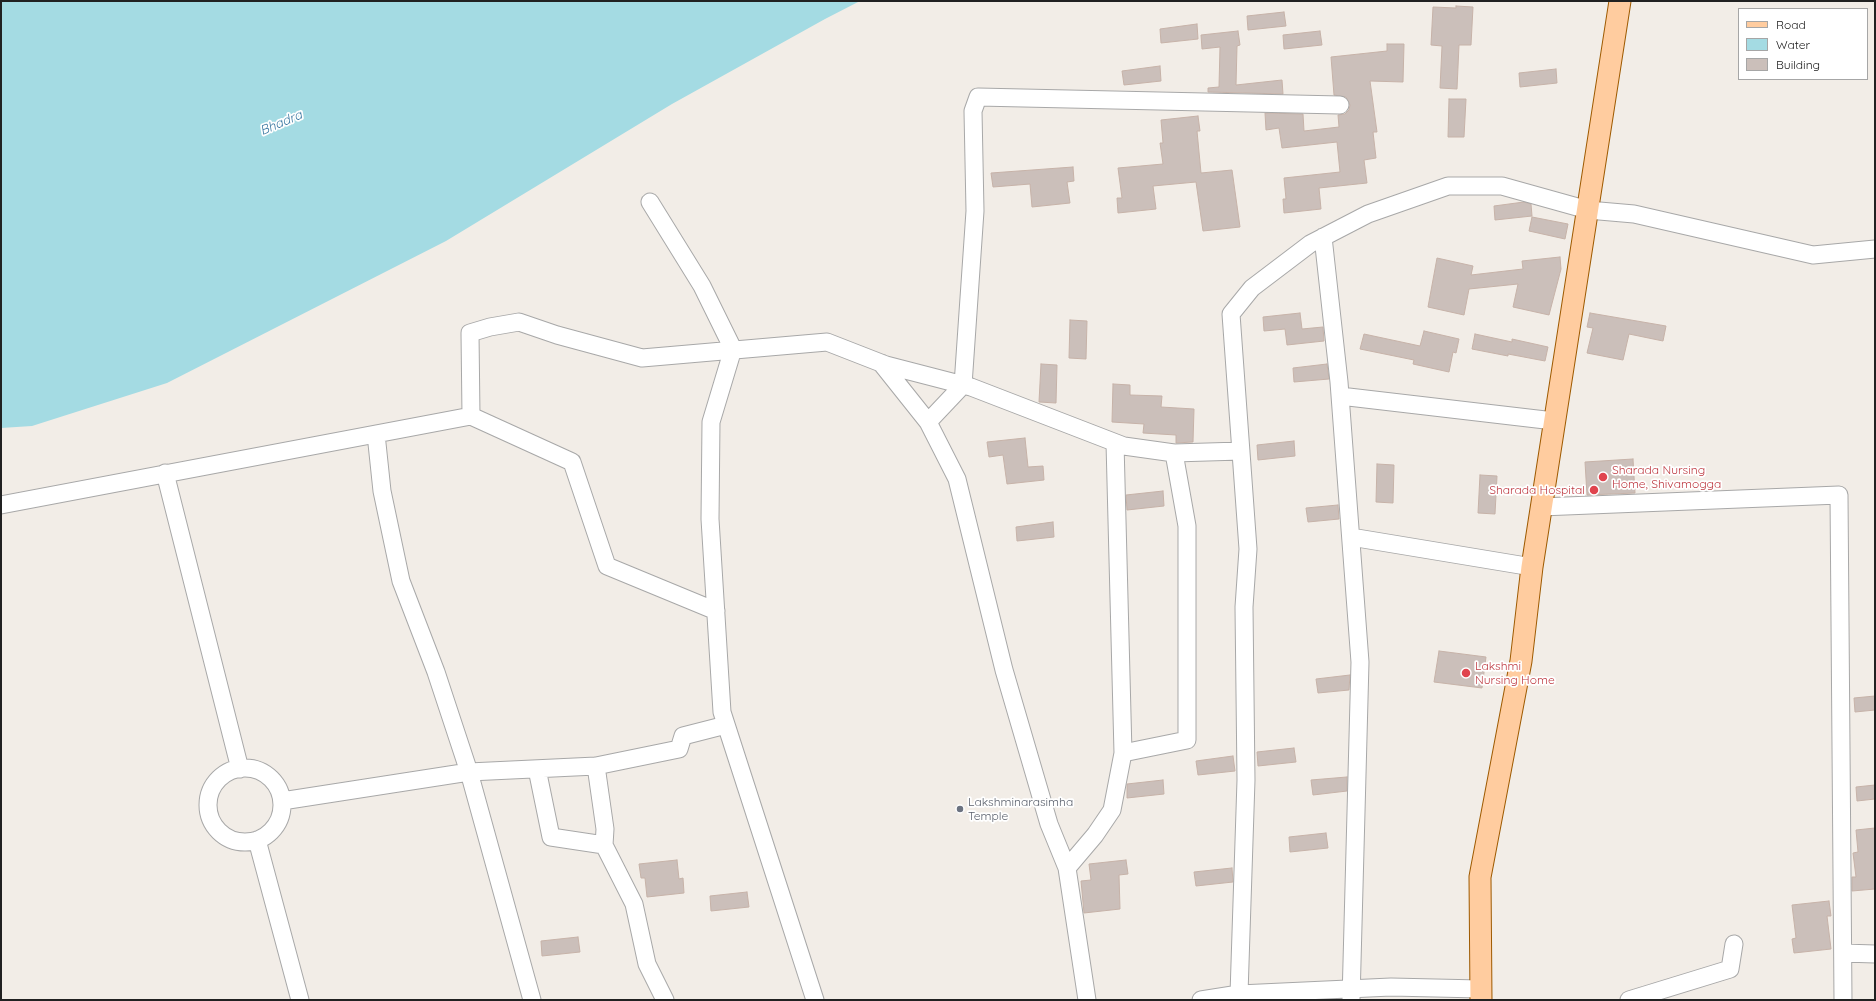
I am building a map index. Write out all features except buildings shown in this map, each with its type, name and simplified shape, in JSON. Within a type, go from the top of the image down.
[{"type":"main road","points":[[1481,994],[1480,877],[1521,661],[1541,507],[1620,1]]},
{"type":"street","points":[[928,422],[963,385],[975,211],[973,111],[978,97],[1340,105]]},
{"type":"street","points":[[1239,994],[1246,780],[1244,607],[1248,549],[1231,314],[1252,288],[1310,244],[1323,237],[1368,214],[1448,186],[1502,186],[1588,210],[1634,214],[1813,255],[1875,249]]},
{"type":"street","points":[[650,202],[702,286],[733,349],[711,422],[710,519],[722,712],[815,1000]]},
{"type":"street","points":[[1323,237],[1340,396],[1360,662],[1350,994]]},
{"type":"street","points":[[471,416],[470,333],[490,327],[519,322],[557,335],[642,358],[827,342],[881,364],[963,385],[1124,446],[1174,453],[1240,451]]},
{"type":"street","points":[[881,364],[928,422],[956,479],[1004,670],[1049,824],[1067,868],[1087,1000]]},
{"type":"street","points":[[1340,396],[1554,421]]},
{"type":"street","points":[[1,505],[471,416],[572,462],[607,566],[716,611]]},
{"type":"street","points":[[376,434],[382,491],[401,581],[436,672],[469,772],[532,1000]]},
{"type":"street","points":[[1067,868],[1095,835],[1112,810],[1123,753],[1115,443]]},
{"type":"street","points":[[1123,753],[1187,740],[1187,526],[1174,453]]},
{"type":"street","points":[[165,473],[240,769]]},
{"type":"street","points":[[1541,507],[1839,495],[1843,1000]]},
{"type":"street","points":[[1351,537],[1532,567]]},
{"type":"street","points":[[282,801],[469,772],[596,766],[679,749],[683,736],[726,725]]},
{"type":"street","points":[[596,766],[605,828],[604,845],[634,904],[647,964],[665,1000]]},
{"type":"street","points":[[240,769],[253,769],[265,774],[277,786],[282,801],[282,810],[276,826],[270,833],[257,840],[245,842],[227,838],[214,825],[210,817],[209,804],[212,790],[223,776],[231,771],[240,769]]},
{"type":"street","points":[[537,769],[551,837],[604,845]]},
{"type":"street","points":[[257,840],[300,1000]]},
{"type":"street","points":[[1629,1000],[1730,969],[1734,944]]},
{"type":"street","points":[[1842,953],[1875,954]]},
{"type":"street","points":[[1201,1000],[1239,994],[1350,994],[1391,987],[1481,994]]},
{"type":"water","name":"Bhadra","points":[[1,1],[860,1],[672,104],[446,241],[167,383],[32,426],[1,428]]},
{"type":"place","name":"Sharada Nursing Home, Shivamogga","points":[[1603,477]]},
{"type":"place","name":"Sharada Hospital","points":[[1594,490]]},
{"type":"place","name":"Lakshmi Nursing Home","points":[[1466,673]]},
{"type":"place","name":"Lakshminarasimha Temple","points":[[960,809]]}]
